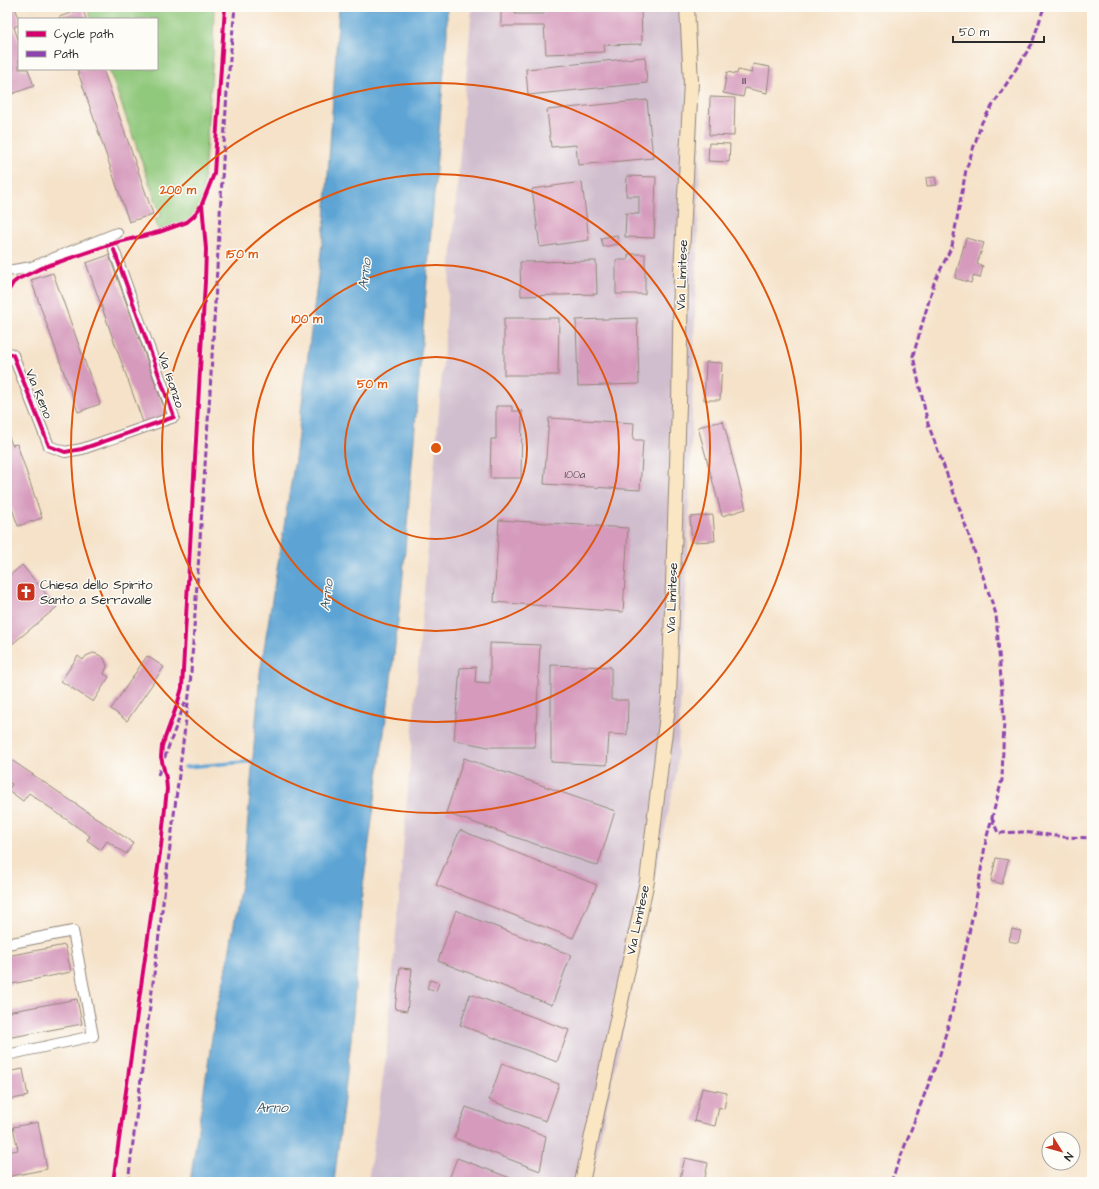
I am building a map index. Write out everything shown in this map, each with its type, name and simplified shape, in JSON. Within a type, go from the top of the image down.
[{"type":"main road","name":"Via Limitese","points":[[582,1182],[647,881],[669,698],[681,272],[691,82],[688,7]]},
{"type":"street","points":[[7,271],[32,267],[117,233]]},
{"type":"street","name":"Via Isonzo","points":[[49,446],[65,452],[82,449],[174,417],[114,250]]},
{"type":"street","name":"Via Reno","points":[[7,352],[13,355],[49,446]]},
{"type":"street","points":[[7,944],[74,931],[93,1036],[7,1055]]},
{"type":"shaded area","points":[[472,7],[693,7],[700,163],[687,572],[677,770],[591,1182],[368,1182],[386,1056]]},
{"type":"green space","points":[[87,7],[214,7],[213,54],[202,204],[194,216],[187,222],[159,232],[155,219],[161,216],[109,70],[158,70],[158,18],[91,18]]},
{"type":"water","name":"Arno","points":[[339,7],[447,7],[447,34],[402,587],[388,704],[362,894],[351,1040],[334,1182],[190,1182],[216,1011],[226,972],[244,866],[260,673],[295,459],[325,220]]},
{"type":"building","points":[[7,7],[15,7],[19,18],[18,25],[14,27],[18,39],[18,70],[28,70],[34,86],[9,95],[7,89]]},
{"type":"building","points":[[501,7],[515,7],[515,14],[544,14],[544,7],[641,7],[642,44],[604,45],[605,52],[546,54],[544,26],[501,26]]},
{"type":"building","points":[[83,9],[86,18],[60,18]]},
{"type":"building","points":[[645,57],[647,83],[528,95],[526,69]]},
{"type":"building","points":[[753,64],[770,67],[767,93],[745,88],[743,97],[723,93],[727,72],[737,74],[738,70],[752,73]]},
{"type":"building","points":[[77,70],[103,70],[153,214],[129,222]]},
{"type":"building","points":[[710,97],[735,98],[734,136],[709,135]]},
{"type":"building","points":[[647,100],[653,158],[578,165],[576,145],[551,147],[547,110]]},
{"type":"building","points":[[709,143],[730,144],[729,162],[708,161]]},
{"type":"building","points":[[627,176],[656,177],[654,238],[625,237],[626,213],[639,214],[639,196],[626,196]]},
{"type":"building","points":[[935,177],[937,185],[927,186],[926,178]]},
{"type":"building","points":[[582,182],[589,240],[540,247],[532,189]]},
{"type":"building","points":[[617,235],[618,244],[603,247],[601,238]]},
{"type":"building","points":[[966,238],[984,243],[977,264],[983,266],[980,278],[973,276],[971,283],[955,278]]},
{"type":"building","points":[[628,254],[645,254],[645,294],[616,294],[616,260],[628,260]]},
{"type":"building","points":[[109,255],[167,416],[144,425],[86,263]]},
{"type":"building","points":[[596,261],[597,294],[521,296],[520,262]]},
{"type":"building","points":[[53,273],[100,404],[78,412],[31,280]]},
{"type":"building","points":[[504,318],[559,318],[558,375],[504,375]]},
{"type":"building","points":[[637,318],[639,384],[578,386],[576,320]]},
{"type":"building","points":[[706,362],[722,363],[720,400],[704,400]]},
{"type":"building","points":[[496,406],[512,406],[512,411],[522,411],[521,478],[490,478],[491,439],[496,439]]},
{"type":"building","points":[[549,418],[634,423],[633,440],[643,440],[640,490],[544,484]]},
{"type":"building","points":[[723,421],[746,509],[722,516],[698,427]]},
{"type":"building","points":[[7,431],[12,445],[17,444],[42,518],[18,526],[7,494]]},
{"type":"building","points":[[713,515],[715,541],[692,542],[690,517]]},
{"type":"building","points":[[499,520],[628,528],[623,612],[494,602]]},
{"type":"building","name":"Chiesa dello Spirito Santo a Serravalle","points":[[22,565],[57,607],[11,645],[7,641],[7,578]]},
{"type":"building","points":[[490,643],[540,645],[535,747],[488,747],[454,740],[460,668],[476,667],[475,682],[490,683]]},
{"type":"building","points":[[93,653],[104,658],[107,666],[104,674],[109,677],[93,702],[61,681],[78,656],[83,660],[86,656]]},
{"type":"building","points":[[147,656],[164,667],[127,721],[111,709]]},
{"type":"building","points":[[551,665],[611,667],[611,700],[628,700],[627,735],[609,734],[607,765],[551,762]]},
{"type":"building","points":[[7,757],[133,843],[126,854],[107,841],[101,850],[87,840],[90,836],[29,793],[23,801],[8,790],[12,784],[7,781]]},
{"type":"building","points":[[464,758],[615,811],[598,866],[446,813]]},
{"type":"building","points":[[460,830],[597,885],[573,938],[436,885]]},
{"type":"building","points":[[996,858],[1008,860],[1002,884],[991,881]]},
{"type":"building","points":[[456,910],[478,920],[571,955],[552,1005],[438,961]]},
{"type":"building","points":[[1012,929],[1021,931],[1018,943],[1009,941]]},
{"type":"building","points":[[65,945],[71,972],[7,985],[7,956]]},
{"type":"building","points":[[400,968],[412,969],[407,1011],[395,1009]]},
{"type":"building","points":[[430,980],[439,983],[436,991],[427,988]]},
{"type":"building","points":[[470,994],[569,1030],[557,1062],[460,1025]]},
{"type":"building","points":[[77,999],[82,1024],[7,1038],[7,1012]]},
{"type":"building","points":[[502,1063],[559,1084],[546,1121],[489,1100]]},
{"type":"building","points":[[23,1069],[28,1096],[7,1100],[7,1072]]},
{"type":"building","points":[[702,1088],[727,1093],[724,1109],[719,1107],[715,1126],[694,1121]]},
{"type":"building","points":[[466,1107],[546,1136],[540,1171],[454,1138]]},
{"type":"building","points":[[38,1122],[47,1169],[7,1177],[7,1152],[18,1150],[13,1127]]},
{"type":"building","points":[[457,1158],[521,1182],[448,1182]]},
{"type":"building","points":[[685,1158],[708,1163],[704,1182],[679,1182]]},
{"type":"waterway","points":[[185,767],[257,761]]},
{"type":"marked path","points":[[128,1182],[190,687],[210,392],[227,91],[235,7]]},
{"type":"marked path","points":[[891,1182],[940,1054],[953,1008],[976,900],[986,840],[1002,780],[1004,718],[996,614],[958,504],[928,424],[913,356],[934,283],[952,246],[966,170],[982,122],[1032,44],[1044,7]]},
{"type":"marked path","points":[[158,775],[186,700]]},
{"type":"marked path","points":[[992,818],[998,833],[1023,832],[1065,837],[1092,838]]},
{"type":"cycle path","points":[[113,1182],[161,846],[167,789],[161,757],[162,746],[182,688],[205,282],[206,249],[202,204],[214,174],[225,7]]},
{"type":"cycle path","points":[[7,293],[13,283],[18,279],[44,267],[115,243],[159,232],[187,222],[194,216],[202,204]]},
{"type":"cycle path","points":[[7,352],[13,355],[49,446],[65,452],[82,449],[174,417],[114,250]]},
{"type":"place","name":"Chiesa dello Spirito Santo a Serravalle","points":[[26,592]]}]
